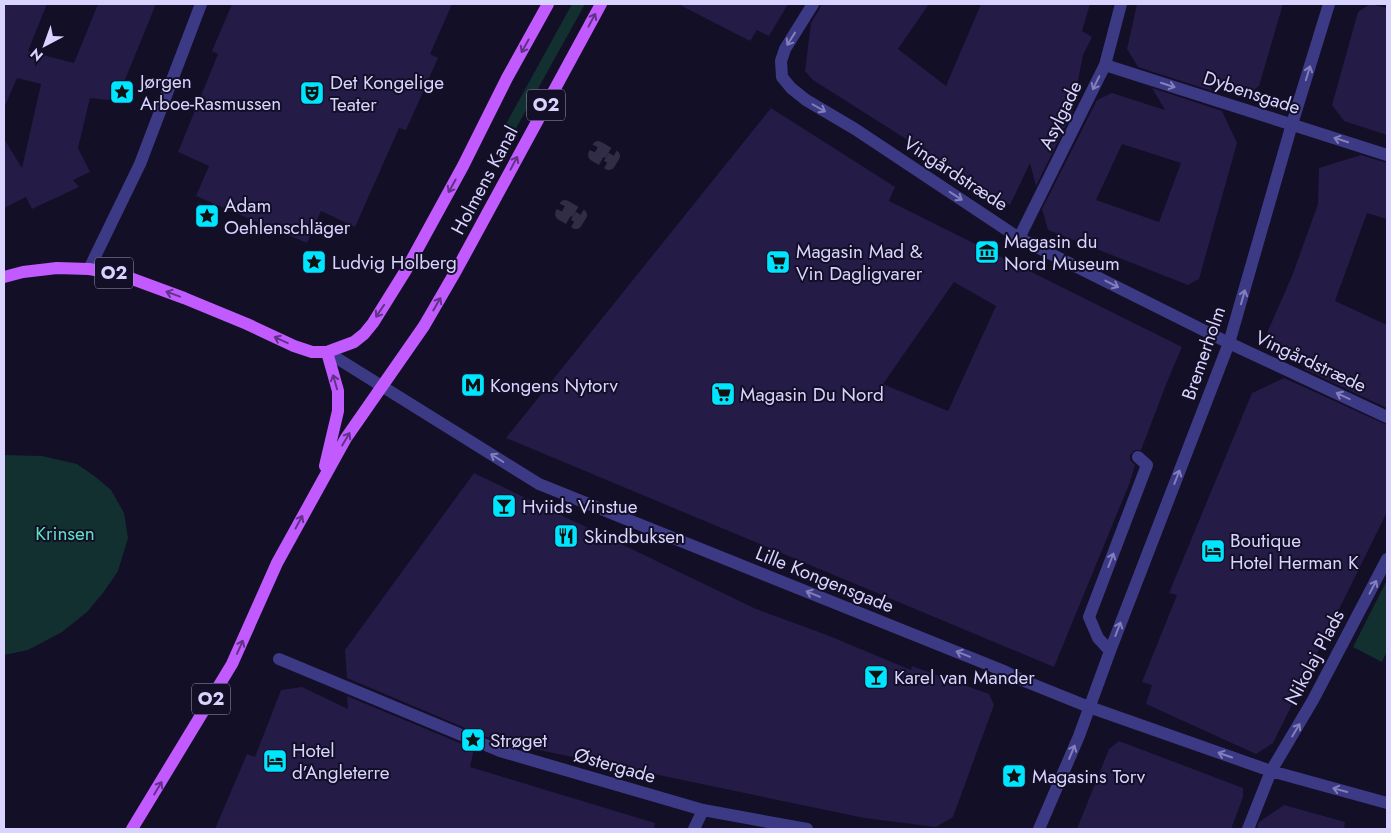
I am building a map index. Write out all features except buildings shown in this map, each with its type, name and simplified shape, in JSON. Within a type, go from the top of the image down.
[{"type":"main road","name":"Holmens Kanal","points":[[327,352],[354,342],[364,334],[387,301],[463,166],[507,78],[548,4]]},
{"type":"main road","name":"Holmens Kanal","points":[[381,386],[419,334],[457,270],[601,4]]},
{"type":"main road","name":"O2","points":[[4,278],[23,272],[57,268],[89,269],[118,274],[184,298],[294,346],[312,352],[327,352]]},
{"type":"main road","points":[[322,481],[338,411],[338,390],[327,352]]},
{"type":"main road","name":"O2","points":[[132,829],[232,664],[277,563],[346,438],[381,386]]},
{"type":"street","points":[[89,269],[140,164],[200,4]]},
{"type":"street","name":"Vingårdstræde","points":[[813,4],[785,49],[781,61],[782,77],[791,88],[806,100],[855,129],[1020,238],[1229,344],[1387,417]]},
{"type":"street","name":"Asylgade","points":[[1020,238],[1105,65],[1121,4]]},
{"type":"street","name":"Bremerholm","points":[[1039,829],[1079,736],[1229,344],[1292,124],[1329,4]]},
{"type":"street","name":"Dybensgade","points":[[1105,65],[1387,155]]},
{"type":"street","name":"Lille Kongensgade","points":[[327,352],[539,484],[995,667],[1089,707],[1270,771]]},
{"type":"street","points":[[1110,651],[1098,638],[1089,616],[1147,465],[1138,457]]},
{"type":"street","name":"Nikolaj Plads","points":[[1248,829],[1270,771],[1313,700],[1387,559]]},
{"type":"street","name":"Østergade","points":[[280,659],[500,751],[703,810],[807,829]]},
{"type":"street","points":[[1270,771],[1387,804]]},
{"type":"street","points":[[694,829],[703,810]]},
{"type":"green space","points":[[572,4],[585,4],[515,130],[506,124]]},
{"type":"green space","name":"Krinsen","points":[[4,455],[42,456],[77,464],[111,490],[124,513],[128,538],[118,571],[87,612],[62,632],[28,650],[4,655]]},
{"type":"green space","points":[[1387,580],[1387,651],[1382,662],[1353,647]]},
{"type":"tunnel","points":[[598,147],[614,156],[609,164],[594,155],[598,147]]},
{"type":"tunnel","points":[[565,206],[581,215],[576,223],[561,214],[565,206]]},
{"type":"place","name":"Jørgen Arboe-Rasmussen","points":[[122,92]]},
{"type":"place","name":"Det Kongelige Teater","points":[[312,93]]},
{"type":"place","name":"Adam Oehlenschläger","points":[[207,216]]},
{"type":"place","name":"Magasin du Nord Museum","points":[[987,252]]},
{"type":"place","name":"Ludvig Holberg","points":[[314,262]]},
{"type":"place","name":"Magasin Mad & Vin Dagligvarer","points":[[778,262]]},
{"type":"place","name":"Kongens Nytorv","points":[[473,385]]},
{"type":"place","name":"Magasin Du Nord","points":[[723,394]]},
{"type":"place","name":"Hviids Vinstue","points":[[504,506]]},
{"type":"place","name":"Skindbuksen","points":[[566,536]]},
{"type":"place","name":"Boutique Hotel Herman K","points":[[1213,551]]},
{"type":"place","name":"Karel van Mander","points":[[876,677]]},
{"type":"place","name":"Strøget","points":[[473,740]]},
{"type":"place","name":"Hotel d’Angleterre","points":[[275,761]]},
{"type":"place","name":"Magasins Torv","points":[[1014,776]]}]
